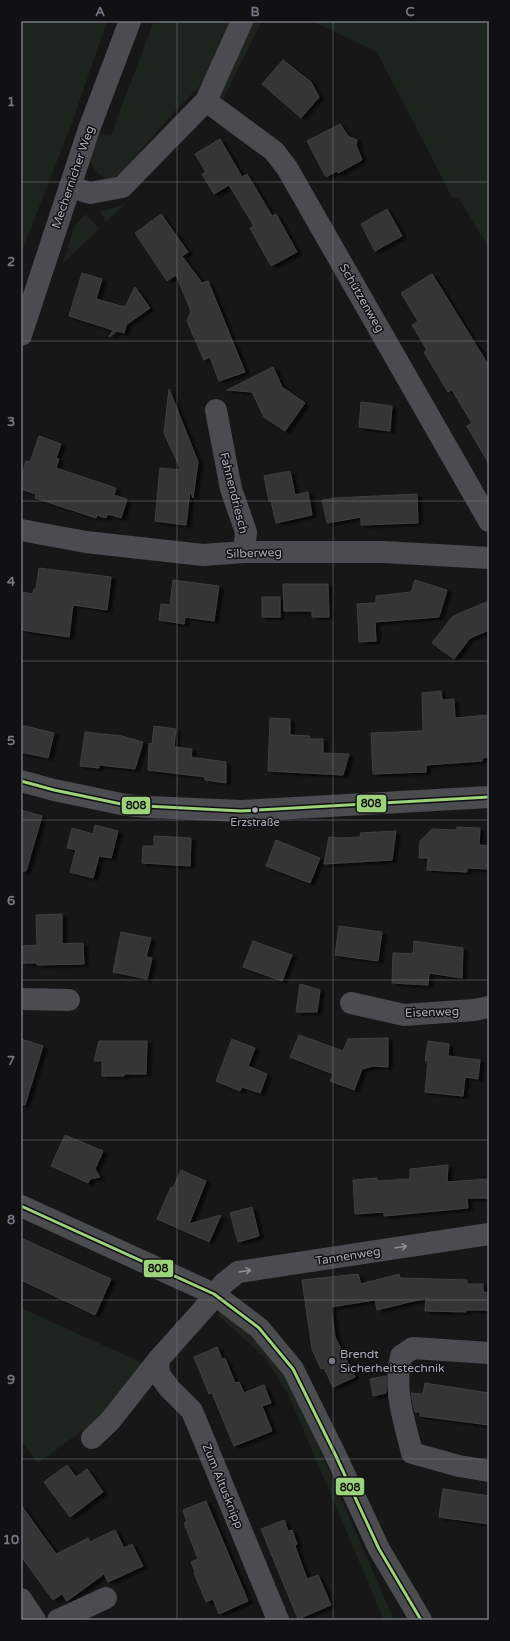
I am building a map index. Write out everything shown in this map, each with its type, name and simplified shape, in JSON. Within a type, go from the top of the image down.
[{"type":"street","name":"Mechernicher Weg","points":[[21,335],[89,129],[130,21]]},
{"type":"street","points":[[70,187],[90,193],[122,187],[206,101],[242,21]]},
{"type":"street","name":"Schützenweg","points":[[206,101],[274,151],[287,168],[489,521]]},
{"type":"street","name":"Fahnendriesch","points":[[216,410],[231,489],[246,532],[244,552]]},
{"type":"street","name":"Silberweg","points":[[21,530],[86,542],[203,555],[244,552],[384,552],[489,558]]},
{"type":"street","points":[[21,781],[54,790],[126,805],[241,811],[489,797]]},
{"type":"street","points":[[21,999],[69,1000]]},
{"type":"street","name":"Eisenweg","points":[[351,1003],[404,1015],[474,1010],[489,1007]]},
{"type":"street","points":[[21,1206],[214,1294],[259,1328],[292,1370],[336,1454],[379,1548],[421,1620]]},
{"type":"street","name":"Tannenweg","points":[[214,1294],[223,1284],[238,1272],[489,1234]]},
{"type":"street","points":[[92,1438],[110,1421],[158,1360],[204,1309],[214,1294]]},
{"type":"street","points":[[489,1353],[413,1348],[401,1356],[397,1371],[398,1399],[412,1452],[459,1466],[489,1471]]},
{"type":"street","name":"Zum Altusknipp","points":[[158,1360],[159,1374],[169,1388],[192,1411],[278,1620]]},
{"type":"street","points":[[58,1620],[106,1598]]},
{"type":"street","points":[[21,1599],[35,1620]]},
{"type":"shaded area","points":[[21,21],[107,21],[72,123],[21,253]]},
{"type":"shaded area","points":[[154,21],[262,21],[223,99],[205,81],[174,112],[120,174],[111,178],[103,177],[94,169],[91,161],[92,151],[100,133],[111,135]]},
{"type":"shaded area","points":[[312,21],[489,21],[489,248],[458,197],[453,199],[377,52]]},
{"type":"shaded area","points":[[127,202],[106,222],[100,211],[117,207]]},
{"type":"shaded area","points":[[86,214],[99,229],[63,263],[75,225]]},
{"type":"shaded area","points":[[21,1308],[145,1364],[105,1414],[38,1463],[21,1440]]},
{"type":"shaded area","points":[[220,1311],[242,1327],[272,1358],[294,1390],[394,1620],[384,1620],[289,1396],[266,1359],[217,1314]]},
{"type":"building","points":[[283,60],[311,82],[319,97],[301,118],[262,84]]},
{"type":"building","points":[[340,124],[348,136],[357,140],[356,145],[362,160],[338,173],[337,171],[326,177],[307,141]]},
{"type":"building","points":[[220,139],[242,177],[247,174],[272,216],[276,214],[297,252],[271,266],[250,228],[254,226],[229,185],[214,194],[202,174],[206,172],[195,154]]},
{"type":"building","points":[[387,209],[402,236],[375,251],[361,224]]},
{"type":"building","points":[[161,214],[188,252],[182,256],[202,283],[208,281],[245,372],[219,381],[210,357],[204,360],[187,321],[191,311],[176,275],[167,281],[135,233]]},
{"type":"building","points":[[82,273],[102,279],[96,299],[125,307],[135,287],[150,308],[126,325],[124,333],[117,331],[109,337],[113,330],[69,316]]},
{"type":"building","points":[[432,274],[489,366],[489,464],[467,426],[472,423],[452,390],[448,392],[424,352],[427,350],[412,325],[418,321],[401,293]]},
{"type":"building","points":[[273,367],[282,387],[305,403],[285,431],[264,417],[252,392],[227,390]]},
{"type":"building","points":[[169,389],[198,462],[193,498],[190,491],[186,525],[155,521],[160,468],[181,470],[164,433]]},
{"type":"building","points":[[361,402],[392,406],[390,431],[359,427]]},
{"type":"building","points":[[39,436],[61,444],[56,458],[59,459],[56,468],[116,488],[114,495],[127,499],[121,518],[108,514],[106,518],[97,515],[96,518],[35,498],[36,494],[21,489],[21,478],[26,461],[30,462]]},
{"type":"building","points":[[290,471],[295,495],[308,492],[312,515],[276,523],[271,501],[269,501],[264,476]]},
{"type":"building","points":[[417,494],[418,523],[361,525],[361,517],[327,523],[322,500],[336,498]]},
{"type":"building","points":[[39,568],[111,577],[107,610],[73,605],[69,637],[21,630],[21,592],[33,594],[34,589],[36,589]]},
{"type":"building","points":[[173,580],[219,586],[214,621],[185,617],[184,624],[159,620],[161,604],[170,605]]},
{"type":"building","points":[[415,580],[447,590],[439,617],[375,622],[376,641],[359,642],[357,604],[376,603],[376,596],[411,592]]},
{"type":"building","points":[[283,584],[328,584],[329,617],[312,617],[312,611],[284,611]]},
{"type":"building","points":[[262,597],[280,597],[280,617],[262,617]]},
{"type":"building","points":[[489,601],[489,630],[470,638],[454,659],[432,643],[453,616]]},
{"type":"building","points":[[441,691],[442,700],[454,699],[455,718],[489,715],[489,757],[482,758],[482,761],[426,765],[426,772],[373,774],[371,733],[423,731],[422,693]]},
{"type":"building","points":[[270,718],[290,719],[290,735],[310,736],[309,739],[323,739],[323,753],[349,754],[343,775],[268,771]]},
{"type":"building","points":[[21,725],[54,733],[48,758],[21,752]]},
{"type":"building","points":[[154,726],[176,729],[174,747],[192,749],[191,757],[226,762],[226,783],[205,780],[205,777],[148,770],[149,743],[152,744]]},
{"type":"building","points":[[85,732],[122,736],[143,742],[135,769],[99,765],[99,768],[80,766]]},
{"type":"building","points":[[21,810],[42,816],[26,871],[21,871]]},
{"type":"building","points":[[95,825],[118,831],[111,858],[99,856],[93,878],[70,872],[76,850],[67,848],[72,828],[93,834]]},
{"type":"building","points":[[457,827],[480,828],[479,845],[489,846],[489,869],[467,868],[467,872],[427,870],[428,858],[419,858],[420,841],[432,829],[457,830]]},
{"type":"building","points":[[396,831],[392,860],[324,864],[329,837],[361,837],[360,833]]},
{"type":"building","points":[[154,836],[191,838],[190,866],[142,863],[143,846],[154,846]]},
{"type":"building","points":[[276,840],[320,858],[310,883],[266,866]]},
{"type":"building","points":[[62,914],[62,944],[83,943],[84,964],[37,965],[37,963],[21,963],[21,946],[37,945],[36,915]]},
{"type":"building","points":[[339,926],[382,932],[378,961],[335,955]]},
{"type":"building","points":[[121,932],[151,938],[146,957],[152,958],[147,979],[113,972]]},
{"type":"building","points":[[253,941],[292,955],[282,981],[243,967]]},
{"type":"building","points":[[414,941],[463,948],[462,978],[429,973],[428,985],[392,983],[393,953],[413,954]]},
{"type":"building","points":[[300,984],[320,990],[317,1012],[296,1012]]},
{"type":"building","points":[[299,1035],[343,1051],[348,1039],[388,1038],[388,1067],[373,1066],[362,1069],[354,1090],[330,1081],[333,1074],[290,1057]]},
{"type":"building","points":[[21,1039],[43,1046],[25,1105],[21,1104]]},
{"type":"building","points":[[232,1039],[255,1048],[248,1066],[267,1074],[260,1093],[242,1087],[240,1091],[216,1081]]},
{"type":"building","points":[[99,1041],[147,1041],[146,1074],[102,1076],[102,1061],[94,1061]]},
{"type":"building","points":[[428,1041],[449,1044],[448,1056],[480,1060],[478,1079],[465,1077],[463,1096],[425,1092],[428,1061],[425,1061]]},
{"type":"building","points":[[65,1135],[103,1151],[95,1169],[100,1177],[90,1179],[88,1183],[51,1166]]},
{"type":"building","points":[[448,1165],[447,1182],[489,1179],[489,1198],[467,1198],[468,1208],[384,1216],[384,1212],[355,1214],[353,1180],[377,1178],[377,1181],[410,1179],[410,1169]]},
{"type":"building","points":[[181,1170],[206,1181],[189,1224],[221,1215],[209,1242],[157,1219],[171,1187],[173,1188]]},
{"type":"building","points":[[252,1207],[259,1236],[238,1242],[230,1213]]},
{"type":"building","points":[[21,1238],[111,1279],[95,1315],[21,1280]]},
{"type":"building","points":[[358,1274],[361,1284],[399,1274],[400,1278],[467,1280],[467,1284],[483,1284],[483,1292],[489,1293],[489,1310],[466,1310],[466,1312],[425,1311],[426,1298],[377,1310],[375,1300],[331,1307],[335,1337],[355,1377],[333,1387],[324,1368],[321,1369],[312,1349],[302,1280]]},
{"type":"building","points":[[217,1347],[222,1359],[225,1358],[235,1383],[239,1382],[244,1393],[264,1385],[271,1403],[262,1406],[272,1431],[234,1446],[212,1393],[209,1394],[194,1357]]},
{"type":"building","points":[[386,1376],[386,1393],[373,1396],[370,1379]]},
{"type":"building","points":[[425,1383],[489,1393],[489,1425],[420,1416],[420,1412],[415,1412],[411,1393],[423,1394]]},
{"type":"building","points":[[67,1465],[76,1477],[87,1469],[103,1492],[70,1517],[44,1482]]},
{"type":"building","points":[[443,1489],[489,1496],[489,1524],[439,1517]]},
{"type":"building","points":[[206,1501],[248,1601],[219,1614],[213,1599],[206,1602],[194,1573],[195,1572],[191,1562],[198,1559],[184,1523],[187,1522],[183,1510]]},
{"type":"building","points":[[21,1505],[56,1554],[88,1538],[90,1542],[115,1530],[124,1548],[132,1544],[143,1566],[108,1582],[104,1574],[67,1601],[62,1594],[53,1600],[21,1556]]},
{"type":"building","points":[[284,1520],[288,1531],[292,1530],[297,1544],[295,1546],[307,1579],[318,1575],[331,1605],[298,1619],[261,1529]]},
{"type":"transit line","name":"808","points":[[21,781],[54,790],[126,805],[241,811],[489,797]]},
{"type":"transit line","name":"808","points":[[21,1206],[214,1294],[259,1328],[293,1369],[335,1454],[379,1549],[421,1620]]},
{"type":"place","name":"Erzstraße","points":[[255,810]]},
{"type":"place","name":"Brendt Sicherheitstechnik","points":[[332,1361]]}]
